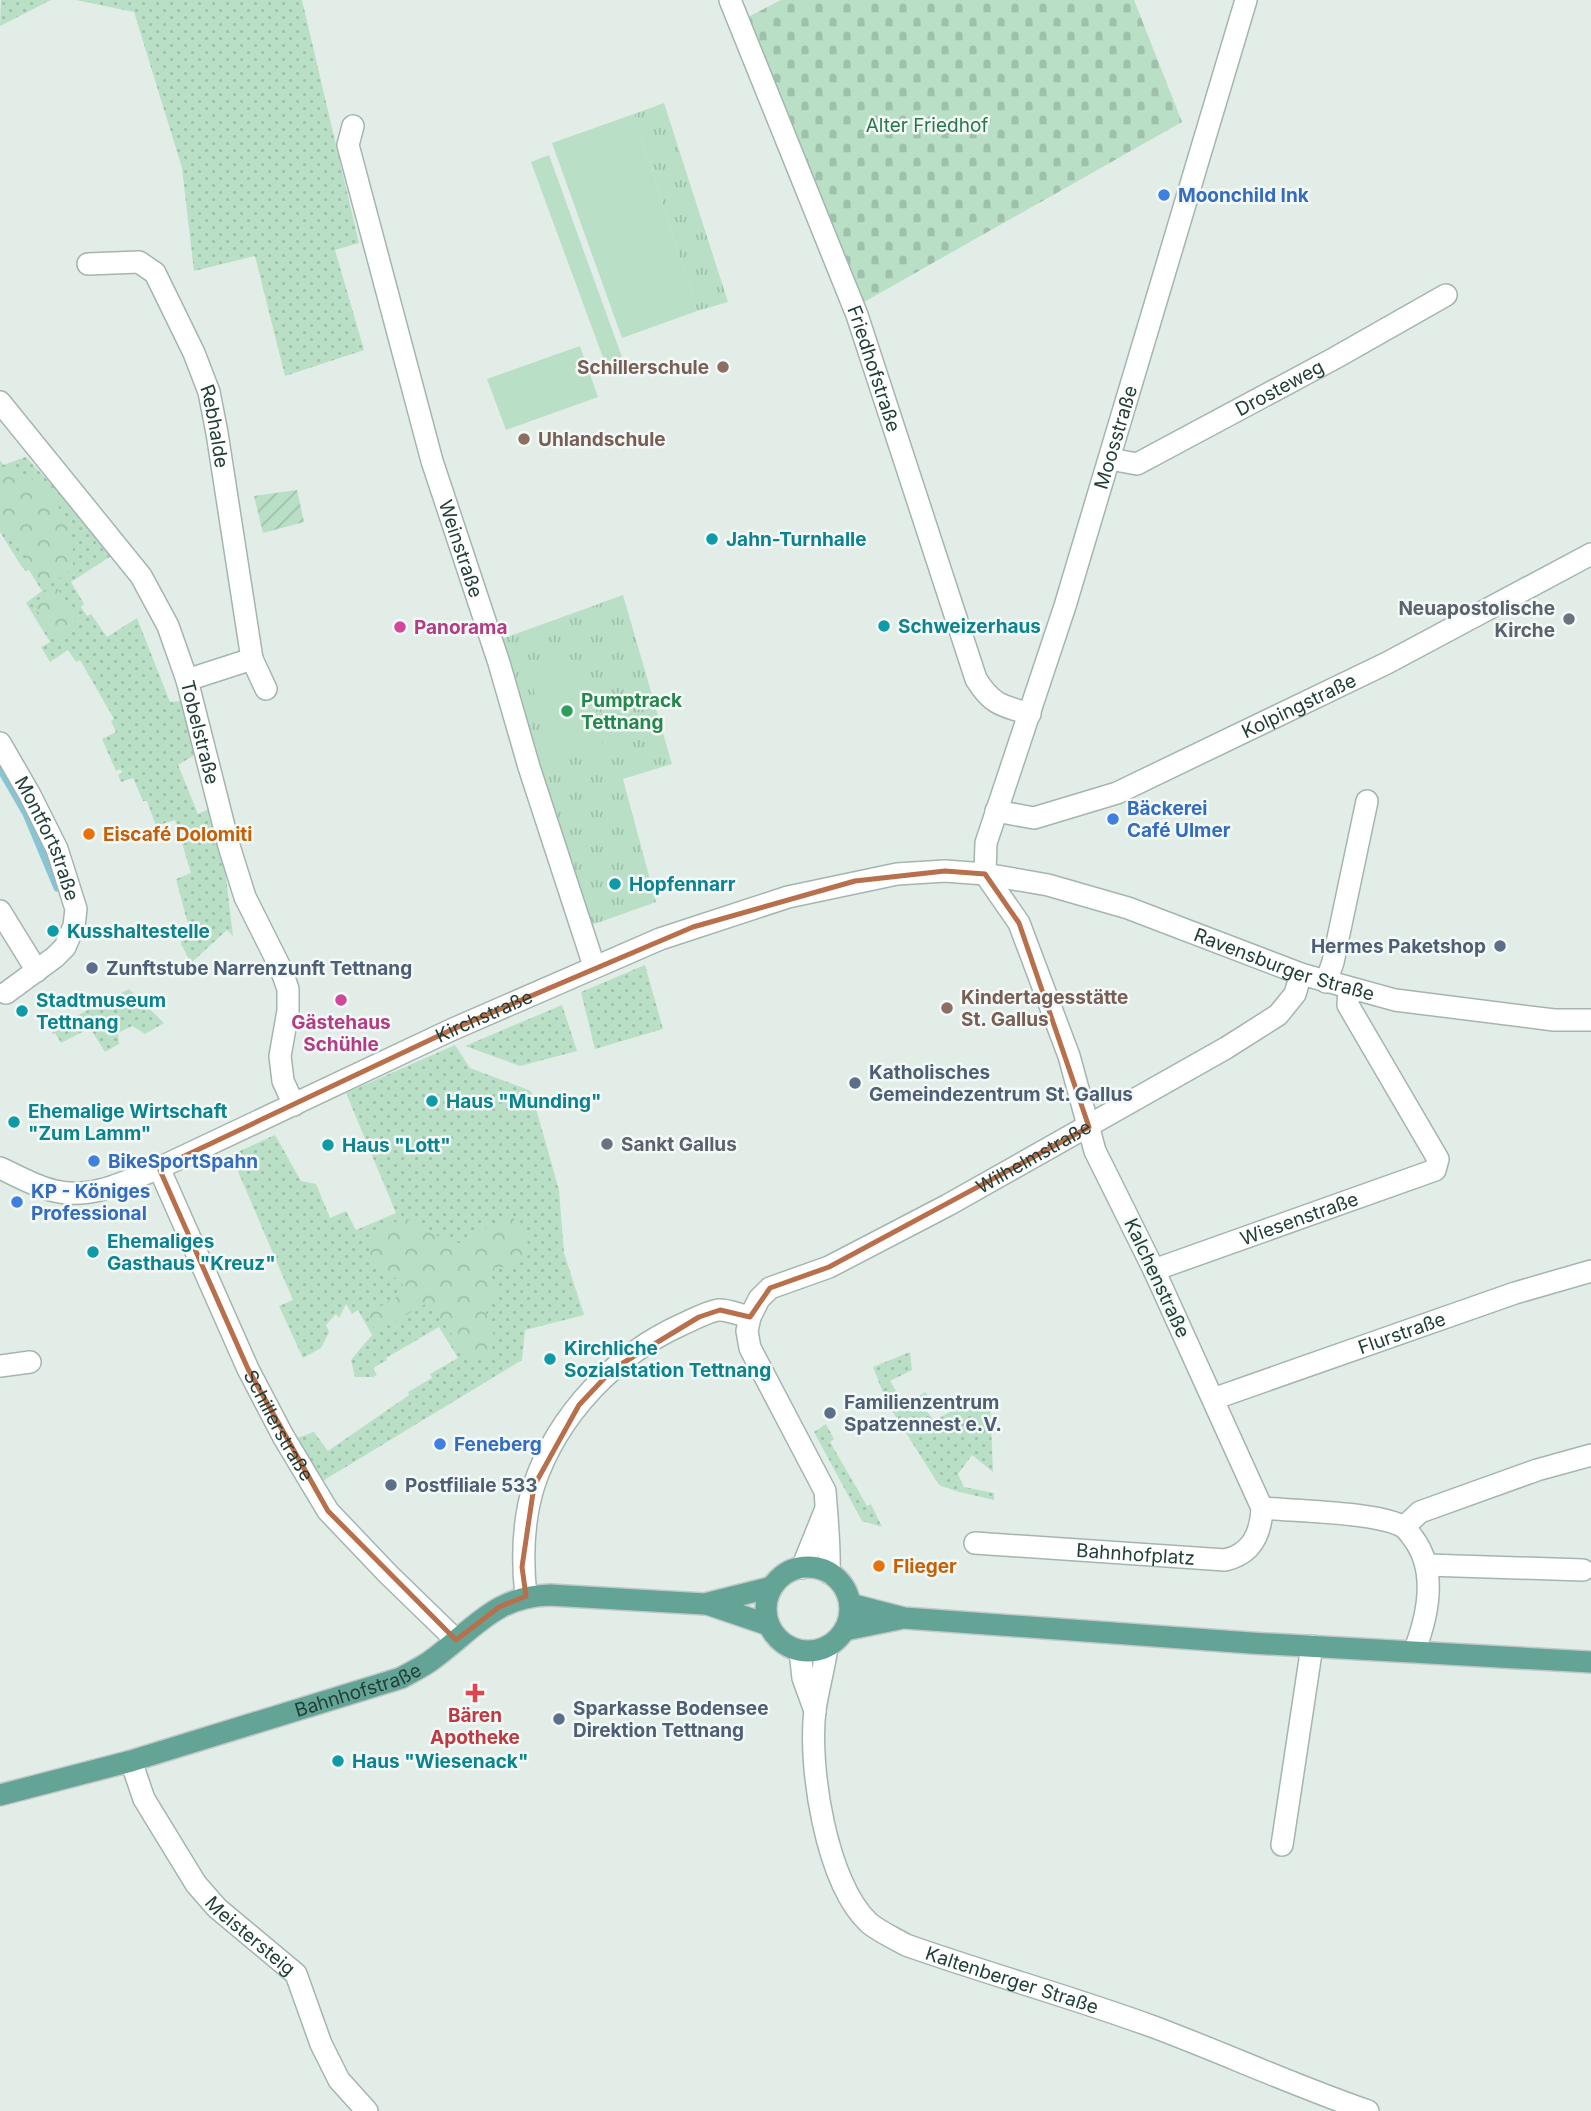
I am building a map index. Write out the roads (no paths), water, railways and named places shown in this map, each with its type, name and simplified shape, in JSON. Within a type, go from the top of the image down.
[{"type":"main road","points":[[802,1568],[811,1567],[829,1573],[843,1586],[850,1604],[845,1630]]},
{"type":"main road","name":"Bahnhofstraße","points":[[705,1604],[772,1587],[785,1574],[802,1568]]},
{"type":"main road","points":[[769,1625],[766,1605],[772,1587]]},
{"type":"main road","name":"Bahnhofstraße","points":[[0,1796],[131,1761],[401,1678],[428,1662],[499,1607],[526,1596],[705,1604],[769,1625],[781,1642],[800,1651]]},
{"type":"main road","points":[[850,1604],[904,1618],[1251,1643],[1591,1662]]},
{"type":"main road","points":[[800,1651],[810,1652],[827,1647],[845,1630],[904,1618]]},
{"type":"street","name":"Friedhofstraße","points":[[730,0],[856,315],[976,679],[985,694],[999,706],[1030,714]]},
{"type":"street","name":"Moosstraße","points":[[985,874],[986,843],[1030,714],[1110,459],[1246,0]]},
{"type":"street","name":"Weinstraße","points":[[353,126],[348,145],[418,411],[499,663],[528,767],[594,966]]},
{"type":"street","name":"Rebhalde","points":[[88,264],[139,262],[155,272],[194,353],[209,392],[218,433],[252,659],[266,689]]},
{"type":"street","name":"Drosteweg","points":[[1110,459],[1138,464],[1446,295]]},
{"type":"street","name":"Tobelstraße","points":[[0,401],[141,576],[168,626],[187,680],[244,897],[281,969],[288,989],[288,1011],[280,1056],[283,1081],[294,1105]]},
{"type":"street","name":"Kolpingstraße","points":[[996,811],[1034,818],[1117,793],[1387,663],[1591,554]]},
{"type":"street","points":[[187,680],[252,659]]},
{"type":"street","name":"Montfortstraße","points":[[0,743],[57,849],[76,909],[75,926],[65,947],[6,993]]},
{"type":"street","points":[[1326,982],[1333,962],[1367,801]]},
{"type":"street","name":"Kirchstraße","points":[[0,1168],[54,1191],[76,1194],[111,1187],[159,1168],[451,1030],[594,966],[693,927],[788,897],[855,881],[897,874],[945,871],[985,874]]},
{"type":"street","name":"Ravensburger Straße","points":[[985,874],[1048,885],[1103,900],[1301,974],[1349,988],[1405,1001],[1555,1020],[1591,1020]]},
{"type":"street","name":"Kalchenstraße","points":[[985,874],[1019,923],[1069,1056],[1095,1150],[1154,1270],[1262,1508]]},
{"type":"street","points":[[0,911],[37,971]]},
{"type":"street","name":"Wilhelmstraße","points":[[750,1317],[759,1299],[770,1288],[829,1267],[948,1205],[1089,1127],[1278,1015],[1295,994],[1301,974]]},
{"type":"street","name":"Wiesenstraße","points":[[1154,1270],[1434,1170],[1438,1159],[1348,1005],[1349,988]]},
{"type":"street","name":"Schillerstraße","points":[[159,1168],[248,1369],[283,1436],[328,1511],[456,1640]]},
{"type":"street","name":"Flurstraße","points":[[1213,1399],[1516,1293],[1591,1271]]},
{"type":"street","points":[[526,1596],[523,1567],[528,1512],[534,1486],[549,1452],[579,1405],[613,1369],[672,1329],[720,1310],[750,1317],[747,1331],[750,1348],[824,1491],[830,1538],[829,1573]]},
{"type":"street","points":[[0,1366],[30,1362]]},
{"type":"street","points":[[1404,1527],[1420,1512],[1591,1455]]},
{"type":"street","points":[[1262,1508],[1368,1517],[1404,1527],[1421,1549],[1427,1565],[1426,1608],[1414,1651]]},
{"type":"street","name":"Bahnhofplatz","points":[[975,1543],[1225,1560],[1238,1557],[1257,1538],[1262,1508]]},
{"type":"street","points":[[802,1568],[825,1511]]},
{"type":"street","points":[[1427,1565],[1583,1570]]},
{"type":"street","points":[[1282,1845],[1312,1646]]},
{"type":"street","name":"Kaltenberger Straße","points":[[827,1647],[815,1711],[815,1759],[826,1834],[848,1893],[869,1923],[906,1945],[1152,2026],[1367,2111]]},
{"type":"street","name":"Kaltenberger Straße","points":[[800,1651],[803,1678],[815,1711]]},
{"type":"street","name":"Meistersteig","points":[[131,1761],[144,1800],[196,1884],[217,1908],[296,1974],[321,2043],[339,2080],[367,2111]]},
{"type":"waterway","points":[[0,769],[26,814],[57,888]]},
{"type":"place","name":"Moonchild Ink","points":[[1164,195]]},
{"type":"place","name":"Schillerschule","points":[[723,367]]},
{"type":"place","name":"Uhlandschule","points":[[524,439]]},
{"type":"place","name":"Jahn-Turnhalle","points":[[712,539]]},
{"type":"place","name":"Neuapostolische Kirche","points":[[1569,619]]},
{"type":"place","name":"Schweizerhaus","points":[[884,626]]},
{"type":"place","name":"Panorama","points":[[400,627]]},
{"type":"place","name":"Pumptrack Tettnang","points":[[567,711]]},
{"type":"place","name":"Bäckerei Café Ulmer","points":[[1113,819]]},
{"type":"place","name":"Eiscafé Dolomiti","points":[[89,834]]},
{"type":"place","name":"Hopfennarr","points":[[615,884]]},
{"type":"place","name":"Kusshaltestelle","points":[[53,931]]},
{"type":"place","name":"Hermes Paketshop","points":[[1500,946]]},
{"type":"place","name":"Zunftstube Narrenzunft Tettnang","points":[[92,968]]},
{"type":"place","name":"Gästehaus Schühle","points":[[341,1000]]},
{"type":"place","name":"Kindertagesstätte St. Gallus","points":[[947,1008]]},
{"type":"place","name":"Stadtmuseum Tettnang","points":[[22,1011]]},
{"type":"place","name":"Katholisches Gemeindezentrum St. Gallus","points":[[855,1083]]},
{"type":"place","name":"Haus \"Munding\"","points":[[432,1101]]},
{"type":"place","name":"Ehemalige Wirtschaft \"Zum Lamm\"","points":[[14,1122]]},
{"type":"place","name":"Sankt Gallus","points":[[607,1144]]},
{"type":"place","name":"Haus \"Lott\"","points":[[328,1145]]},
{"type":"place","name":"BikeSportSpahn","points":[[94,1161]]},
{"type":"place","name":"KP - Königes Professional","points":[[17,1202]]},
{"type":"place","name":"Ehemaliges Gasthaus \"Kreuz\"","points":[[93,1252]]},
{"type":"place","name":"Kirchliche Sozialstation Tettnang","points":[[550,1359]]},
{"type":"place","name":"Familienzentrum Spatzennest e.V.","points":[[830,1413]]},
{"type":"place","name":"Feneberg","points":[[440,1444]]},
{"type":"place","name":"Postfiliale 533","points":[[391,1485]]},
{"type":"place","name":"Flieger","points":[[879,1566]]},
{"type":"place","name":"Bären Apotheke","points":[[475,1693]]},
{"type":"place","name":"Sparkasse Bodensee Direktion Tettnang","points":[[559,1719]]},
{"type":"place","name":"Haus \"Wiesenack\"","points":[[338,1761]]},
{"type":"park label","name":"Alter Friedhof","points":[[927,125]]}]
